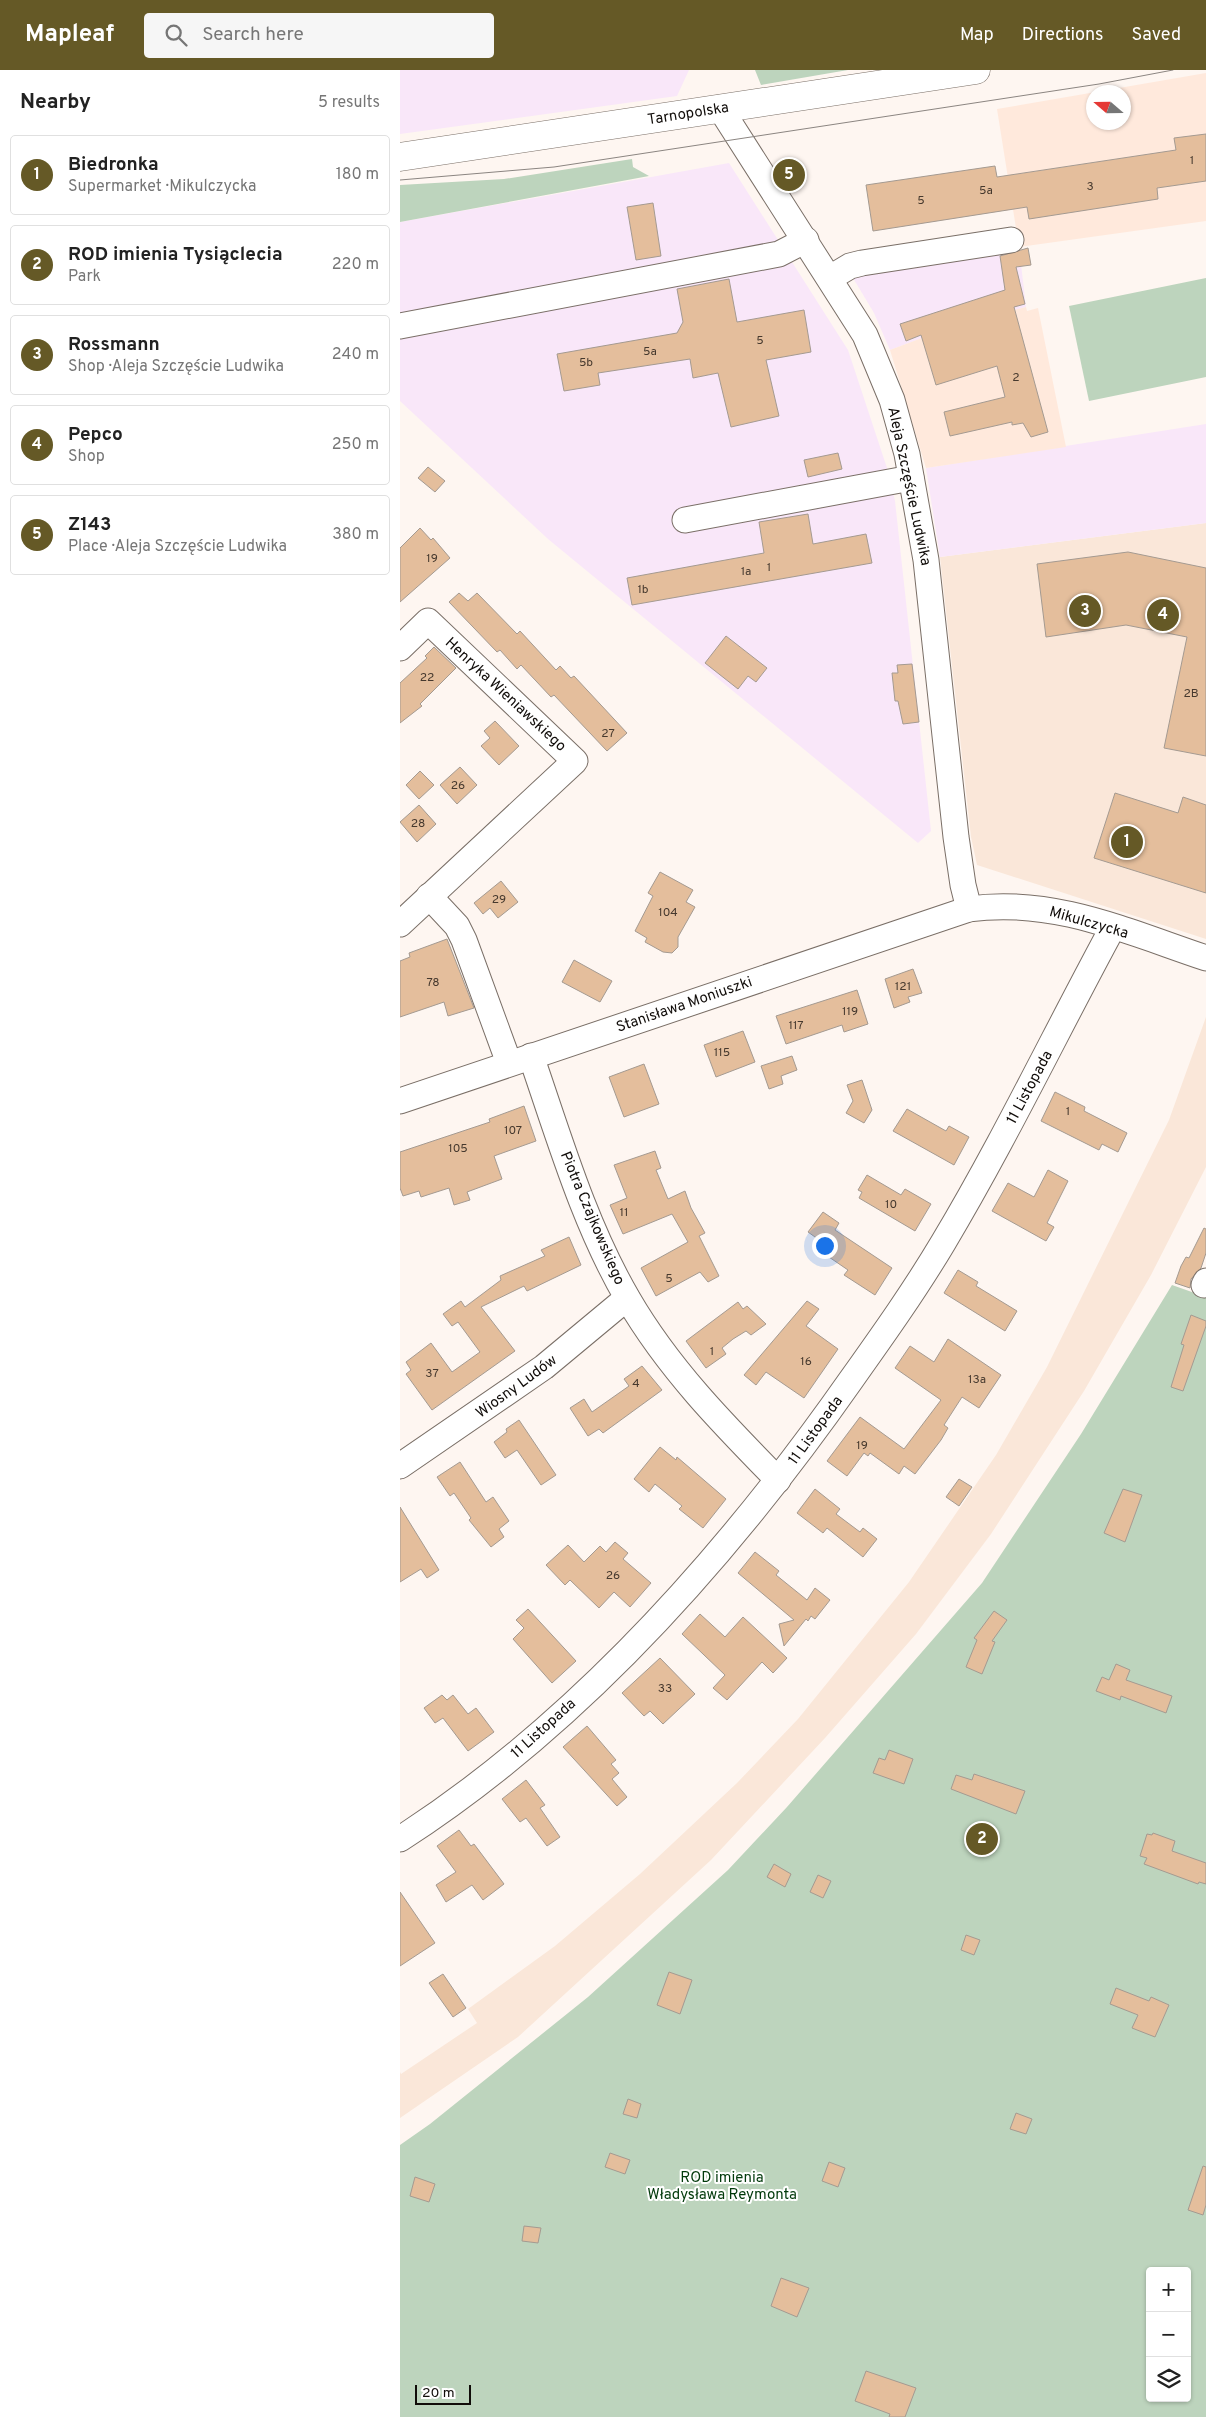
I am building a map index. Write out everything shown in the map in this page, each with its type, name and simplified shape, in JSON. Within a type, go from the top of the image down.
[{"type":"main road","name":"Tarnopolska","points":[[400,157],[976,70]]},
{"type":"street","name":"Aleja Szczęście Ludwika","points":[[720,108],[865,335],[880,367],[892,400],[912,478],[926,560],[956,837],[963,885],[969,909]]},
{"type":"street","points":[[400,326],[779,254],[806,240]]},
{"type":"street","points":[[830,278],[850,266],[862,263],[1011,240]]},
{"type":"street","points":[[685,520],[912,478]]},
{"type":"street","name":"Henryka Wieniawskiego","points":[[400,648],[428,621],[575,761],[400,924]]},
{"type":"street","points":[[429,896],[457,926],[520,1059]]},
{"type":"street","name":"Mikulczycka","points":[[969,909],[997,905],[1053,910],[1113,927],[1206,958]]},
{"type":"street","name":"Stanisława Moniuszki","points":[[400,1101],[969,909]]},
{"type":"street","name":"11 Listopada","points":[[400,1839],[468,1791],[525,1745],[608,1669],[692,1582],[778,1480],[886,1331],[943,1242],[1006,1129],[1113,927]]},
{"type":"street","name":"Piotra Czajkowskiego","points":[[520,1059],[589,1217],[627,1298],[693,1391],[778,1480]]},
{"type":"street","name":"Wiosny Ludów","points":[[400,1466],[544,1367],[627,1298]]},
{"type":"shaded area","points":[[400,70],[689,70],[677,96],[400,134]]},
{"type":"shaded area","points":[[1206,73],[1206,221],[1019,247],[997,109],[1086,93],[1086,130],[1131,130],[1131,86]]},
{"type":"shaded area","points":[[729,163],[848,350],[888,471],[895,501],[931,831],[918,843],[548,539],[400,401],[400,222]]},
{"type":"shaded area","points":[[1019,247],[1026,307],[959,324],[890,350],[874,313],[850,273]]},
{"type":"shaded area","points":[[1026,307],[1027,311],[1038,308],[1066,447],[926,468],[890,350],[959,324]]},
{"type":"shaded area","points":[[1206,424],[1206,523],[940,557],[926,468]]},
{"type":"shaded area","points":[[1206,523],[1206,939],[977,865],[971,837],[940,557]]},
{"type":"shaded area","points":[[1206,1017],[1206,1167],[1151,1275],[1084,1391],[991,1534],[916,1634],[825,1738],[711,1860],[518,2037],[400,2118],[400,2072],[401,2074],[477,2023],[468,2009],[555,1946],[640,1874],[737,1783],[798,1719],[909,1582],[996,1455],[1047,1367],[1169,1120]]},
{"type":"green space","points":[[755,70],[848,70],[761,85]]},
{"type":"green space","points":[[632,159],[633,167],[649,176],[400,222],[400,185],[504,179]]},
{"type":"green space","points":[[1206,278],[1206,377],[1089,401],[1069,306]]},
{"type":"green space","name":"ROD imienia Władysława Reymonta","points":[[1172,1285],[1206,1297],[1206,2417],[400,2417],[400,2145],[430,2124],[588,1997],[728,1870],[787,1807],[982,1583],[1081,1434]]},
{"type":"building","points":[[1206,134],[1206,181],[1157,188],[1158,199],[1029,219],[1027,207],[873,231],[866,185],[995,166],[997,177],[1176,150],[1174,138]]},
{"type":"building","points":[[653,203],[661,256],[636,260],[627,207]]},
{"type":"building","points":[[1028,248],[1031,265],[1016,267],[1025,304],[1014,307],[1048,432],[1031,437],[1023,423],[1012,425],[1012,422],[950,436],[944,412],[1005,397],[997,366],[936,385],[921,335],[906,341],[900,324],[1005,290],[1000,256]]},
{"type":"building","points":[[729,279],[737,322],[804,310],[811,352],[766,360],[779,416],[731,427],[718,373],[693,378],[690,359],[598,373],[600,385],[564,391],[557,354],[677,333],[683,322],[677,289]]},
{"type":"building","points":[[838,453],[842,469],[808,477],[804,460]]},
{"type":"building","points":[[428,467],[445,481],[435,492],[418,478]]},
{"type":"building","points":[[808,514],[813,544],[866,534],[872,563],[632,605],[627,578],[764,553],[759,522]]},
{"type":"building","points":[[420,528],[431,540],[433,538],[450,558],[400,602],[400,548]]},
{"type":"building","points":[[1128,552],[1206,568],[1206,756],[1164,748],[1187,637],[1126,625],[1046,637],[1037,564]]},
{"type":"building","points":[[459,593],[468,601],[477,593],[517,634],[520,631],[556,670],[560,666],[571,678],[574,676],[627,733],[607,751],[554,695],[551,697],[521,665],[517,669],[500,650],[497,652],[449,602]]},
{"type":"building","points":[[726,636],[767,668],[756,682],[748,676],[738,689],[705,663]]},
{"type":"building","points":[[434,647],[456,668],[420,704],[422,706],[400,723],[400,683],[427,658],[425,656]]},
{"type":"building","points":[[912,664],[919,722],[903,724],[898,701],[895,701],[892,673],[898,673],[897,665]]},
{"type":"building","points":[[495,721],[519,746],[499,765],[481,746],[490,738],[484,731]]},
{"type":"building","points":[[460,767],[477,785],[457,804],[440,785]]},
{"type":"building","points":[[420,771],[434,785],[419,799],[406,785]]},
{"type":"building","points":[[1115,793],[1178,813],[1183,797],[1206,805],[1206,893],[1094,858]]},
{"type":"building","points":[[419,805],[436,824],[417,842],[400,822]]},
{"type":"building","points":[[660,872],[693,890],[686,902],[695,907],[678,937],[678,947],[672,953],[663,952],[645,942],[647,938],[635,931],[653,896],[648,893]]},
{"type":"building","points":[[501,881],[518,902],[498,918],[490,908],[483,914],[474,903]]},
{"type":"building","points":[[447,939],[474,1008],[448,1016],[444,1002],[400,1017],[400,961],[410,957],[409,953]]},
{"type":"building","points":[[574,960],[612,981],[600,1002],[562,982]]},
{"type":"building","points":[[913,969],[922,993],[908,997],[910,1002],[894,1008],[885,979]]},
{"type":"building","points":[[857,990],[868,1024],[844,1032],[842,1025],[786,1044],[776,1016]]},
{"type":"building","points":[[743,1031],[755,1062],[716,1077],[704,1045]]},
{"type":"building","points":[[792,1056],[797,1070],[781,1076],[783,1084],[769,1089],[761,1066]]},
{"type":"building","points":[[644,1064],[659,1104],[624,1117],[609,1077]]},
{"type":"building","points":[[862,1080],[872,1110],[864,1123],[846,1113],[853,1101],[847,1085]]},
{"type":"building","points":[[1055,1092],[1085,1107],[1084,1111],[1127,1133],[1118,1152],[1102,1144],[1099,1150],[1041,1121]]},
{"type":"building","points":[[524,1106],[536,1141],[494,1156],[502,1179],[467,1192],[470,1200],[454,1205],[449,1188],[421,1197],[419,1191],[403,1196],[400,1188],[400,1152],[490,1122],[489,1119]]},
{"type":"building","points":[[907,1109],[946,1131],[949,1126],[969,1137],[954,1165],[893,1131]]},
{"type":"building","points":[[655,1151],[661,1168],[656,1170],[668,1199],[685,1191],[691,1208],[705,1233],[699,1236],[719,1276],[708,1282],[700,1272],[656,1296],[641,1268],[688,1242],[672,1214],[623,1234],[610,1205],[627,1198],[614,1165]]},
{"type":"building","points":[[1048,1170],[1068,1181],[1047,1223],[1054,1227],[1046,1241],[992,1211],[1008,1183],[1034,1197]]},
{"type":"building","points":[[867,1175],[901,1195],[905,1189],[931,1204],[915,1231],[859,1198],[862,1192],[858,1190]]},
{"type":"building","points":[[823,1212],[839,1223],[835,1230],[892,1268],[875,1295],[844,1275],[848,1270],[826,1255],[827,1253],[818,1247],[822,1242],[808,1232]]},
{"type":"building","points":[[1204,1228],[1206,1229],[1206,1253],[1201,1268],[1191,1279],[1190,1288],[1175,1283],[1181,1266],[1186,1257],[1189,1258]]},
{"type":"building","points":[[569,1237],[581,1265],[527,1291],[524,1286],[481,1307],[515,1351],[432,1410],[406,1374],[411,1370],[406,1362],[431,1343],[452,1372],[480,1352],[458,1322],[452,1326],[443,1314],[461,1301],[465,1307],[501,1280],[500,1276],[545,1256],[541,1250]]},
{"type":"building","points":[[958,1270],[978,1282],[976,1286],[1017,1311],[1005,1331],[944,1293]]},
{"type":"building","points":[[807,1301],[819,1309],[806,1326],[838,1349],[804,1398],[766,1372],[756,1385],[744,1375]]},
{"type":"building","points":[[738,1302],[743,1309],[747,1306],[766,1324],[751,1335],[746,1331],[733,1339],[722,1348],[726,1354],[706,1368],[686,1341]]},
{"type":"building","points":[[1191,1315],[1206,1321],[1206,1326],[1183,1391],[1171,1387],[1184,1345],[1181,1344]]},
{"type":"building","points":[[948,1339],[1001,1375],[979,1408],[962,1397],[944,1425],[948,1428],[941,1440],[915,1474],[904,1466],[899,1474],[870,1453],[868,1456],[864,1453],[847,1476],[827,1461],[860,1417],[904,1449],[941,1400],[895,1368],[910,1346],[934,1362]]},
{"type":"building","points":[[642,1366],[662,1390],[603,1433],[599,1429],[588,1436],[570,1408],[584,1399],[592,1412],[629,1386],[624,1379]]},
{"type":"building","points":[[519,1420],[556,1475],[541,1485],[517,1450],[505,1458],[494,1442],[507,1432],[506,1429]]},
{"type":"building","points":[[660,1447],[676,1460],[677,1457],[726,1499],[703,1528],[679,1509],[682,1506],[655,1484],[649,1492],[634,1479]]},
{"type":"building","points":[[460,1462],[486,1502],[493,1497],[509,1521],[499,1529],[504,1537],[491,1547],[469,1520],[471,1518],[454,1493],[450,1496],[437,1477]]},
{"type":"building","points":[[959,1479],[972,1487],[959,1506],[946,1497]]},
{"type":"building","points":[[815,1489],[840,1509],[836,1514],[860,1532],[863,1528],[877,1539],[863,1557],[827,1528],[823,1533],[797,1513]]},
{"type":"building","points":[[1123,1489],[1142,1495],[1125,1542],[1104,1533]]},
{"type":"building","points":[[400,1507],[439,1570],[427,1578],[421,1569],[400,1582]]},
{"type":"building","points":[[615,1542],[628,1553],[623,1559],[651,1583],[630,1607],[614,1592],[599,1608],[570,1580],[565,1585],[546,1565],[568,1545],[584,1562],[600,1546],[606,1552]]},
{"type":"building","points":[[755,1552],[779,1571],[776,1575],[807,1600],[815,1588],[830,1600],[815,1619],[811,1616],[808,1621],[806,1619],[784,1646],[779,1624],[794,1620],[738,1573]]},
{"type":"building","points":[[528,1609],[576,1661],[552,1683],[513,1639],[524,1628],[516,1620]]},
{"type":"building","points":[[994,1611],[1007,1620],[992,1641],[995,1642],[982,1674],[966,1667],[977,1640],[974,1638]]},
{"type":"building","points":[[700,1614],[725,1637],[743,1617],[787,1658],[773,1673],[762,1662],[727,1700],[713,1688],[725,1675],[682,1634]]},
{"type":"building","points":[[660,1658],[695,1694],[663,1724],[650,1711],[644,1716],[622,1693]]},
{"type":"building","points":[[1116,1664],[1130,1670],[1126,1680],[1172,1696],[1166,1713],[1121,1696],[1120,1700],[1096,1691],[1102,1677],[1109,1680]]},
{"type":"building","points":[[442,1695],[447,1700],[453,1695],[468,1714],[476,1708],[494,1732],[468,1751],[443,1718],[435,1723],[424,1708]]},
{"type":"building","points":[[587,1726],[616,1760],[611,1764],[619,1773],[612,1779],[627,1797],[617,1806],[563,1747]]},
{"type":"building","points":[[889,1750],[913,1759],[904,1784],[873,1773],[879,1758],[885,1760]]},
{"type":"building","points":[[974,1774],[1025,1791],[1016,1814],[951,1789],[956,1775],[972,1780]]},
{"type":"building","points":[[526,1780],[545,1805],[540,1808],[560,1837],[547,1846],[526,1818],[520,1822],[502,1799]]},
{"type":"building","points":[[459,1830],[471,1846],[474,1844],[504,1884],[483,1900],[472,1885],[446,1902],[436,1885],[456,1872],[437,1846]]},
{"type":"building","points":[[1153,1833],[1175,1841],[1172,1851],[1206,1863],[1206,1884],[1199,1882],[1198,1884],[1144,1864],[1147,1858],[1140,1856],[1147,1834],[1152,1835]]},
{"type":"building","points":[[774,1864],[791,1874],[785,1887],[767,1877]]},
{"type":"building","points":[[818,1875],[831,1881],[823,1898],[810,1892]]},
{"type":"building","points":[[400,1892],[435,1943],[400,1966]]},
{"type":"building","points":[[966,1935],[980,1940],[974,1955],[961,1950]]},
{"type":"building","points":[[669,1972],[692,1980],[680,2014],[657,2005]]},
{"type":"building","points":[[443,1974],[466,2008],[453,2017],[429,1983]]},
{"type":"building","points":[[1116,1988],[1149,2001],[1151,1997],[1169,2005],[1155,2037],[1132,2028],[1138,2015],[1110,2004]]},
{"type":"building","points":[[628,2099],[641,2104],[637,2118],[623,2114]]},
{"type":"building","points":[[1016,2113],[1032,2119],[1026,2134],[1010,2129]]},
{"type":"building","points":[[610,2153],[630,2160],[625,2174],[605,2167]]},
{"type":"building","points":[[829,2162],[845,2168],[838,2187],[822,2181]]},
{"type":"building","points":[[1203,2166],[1206,2167],[1206,2205],[1203,2215],[1188,2210]]},
{"type":"building","points":[[415,2177],[435,2184],[429,2202],[410,2196]]},
{"type":"building","points":[[524,2226],[541,2228],[538,2243],[522,2241]]},
{"type":"building","points":[[781,2278],[809,2288],[797,2317],[771,2306]]},
{"type":"building","points":[[866,2371],[916,2388],[905,2417],[889,2417],[890,2414],[855,2401]]},
{"type":"tram line","points":[[400,180],[554,167],[1099,84],[1173,70]]},
{"type":"place","name":"Z143","points":[[789,175]]},
{"type":"place","name":"Rossmann","points":[[1085,611]]},
{"type":"place","name":"Pepco","points":[[1163,615]]},
{"type":"place","name":"Biedronka","points":[[1127,842]]},
{"type":"place","name":"ROD imienia Tysiąclecia","points":[[982,1839]]}]
